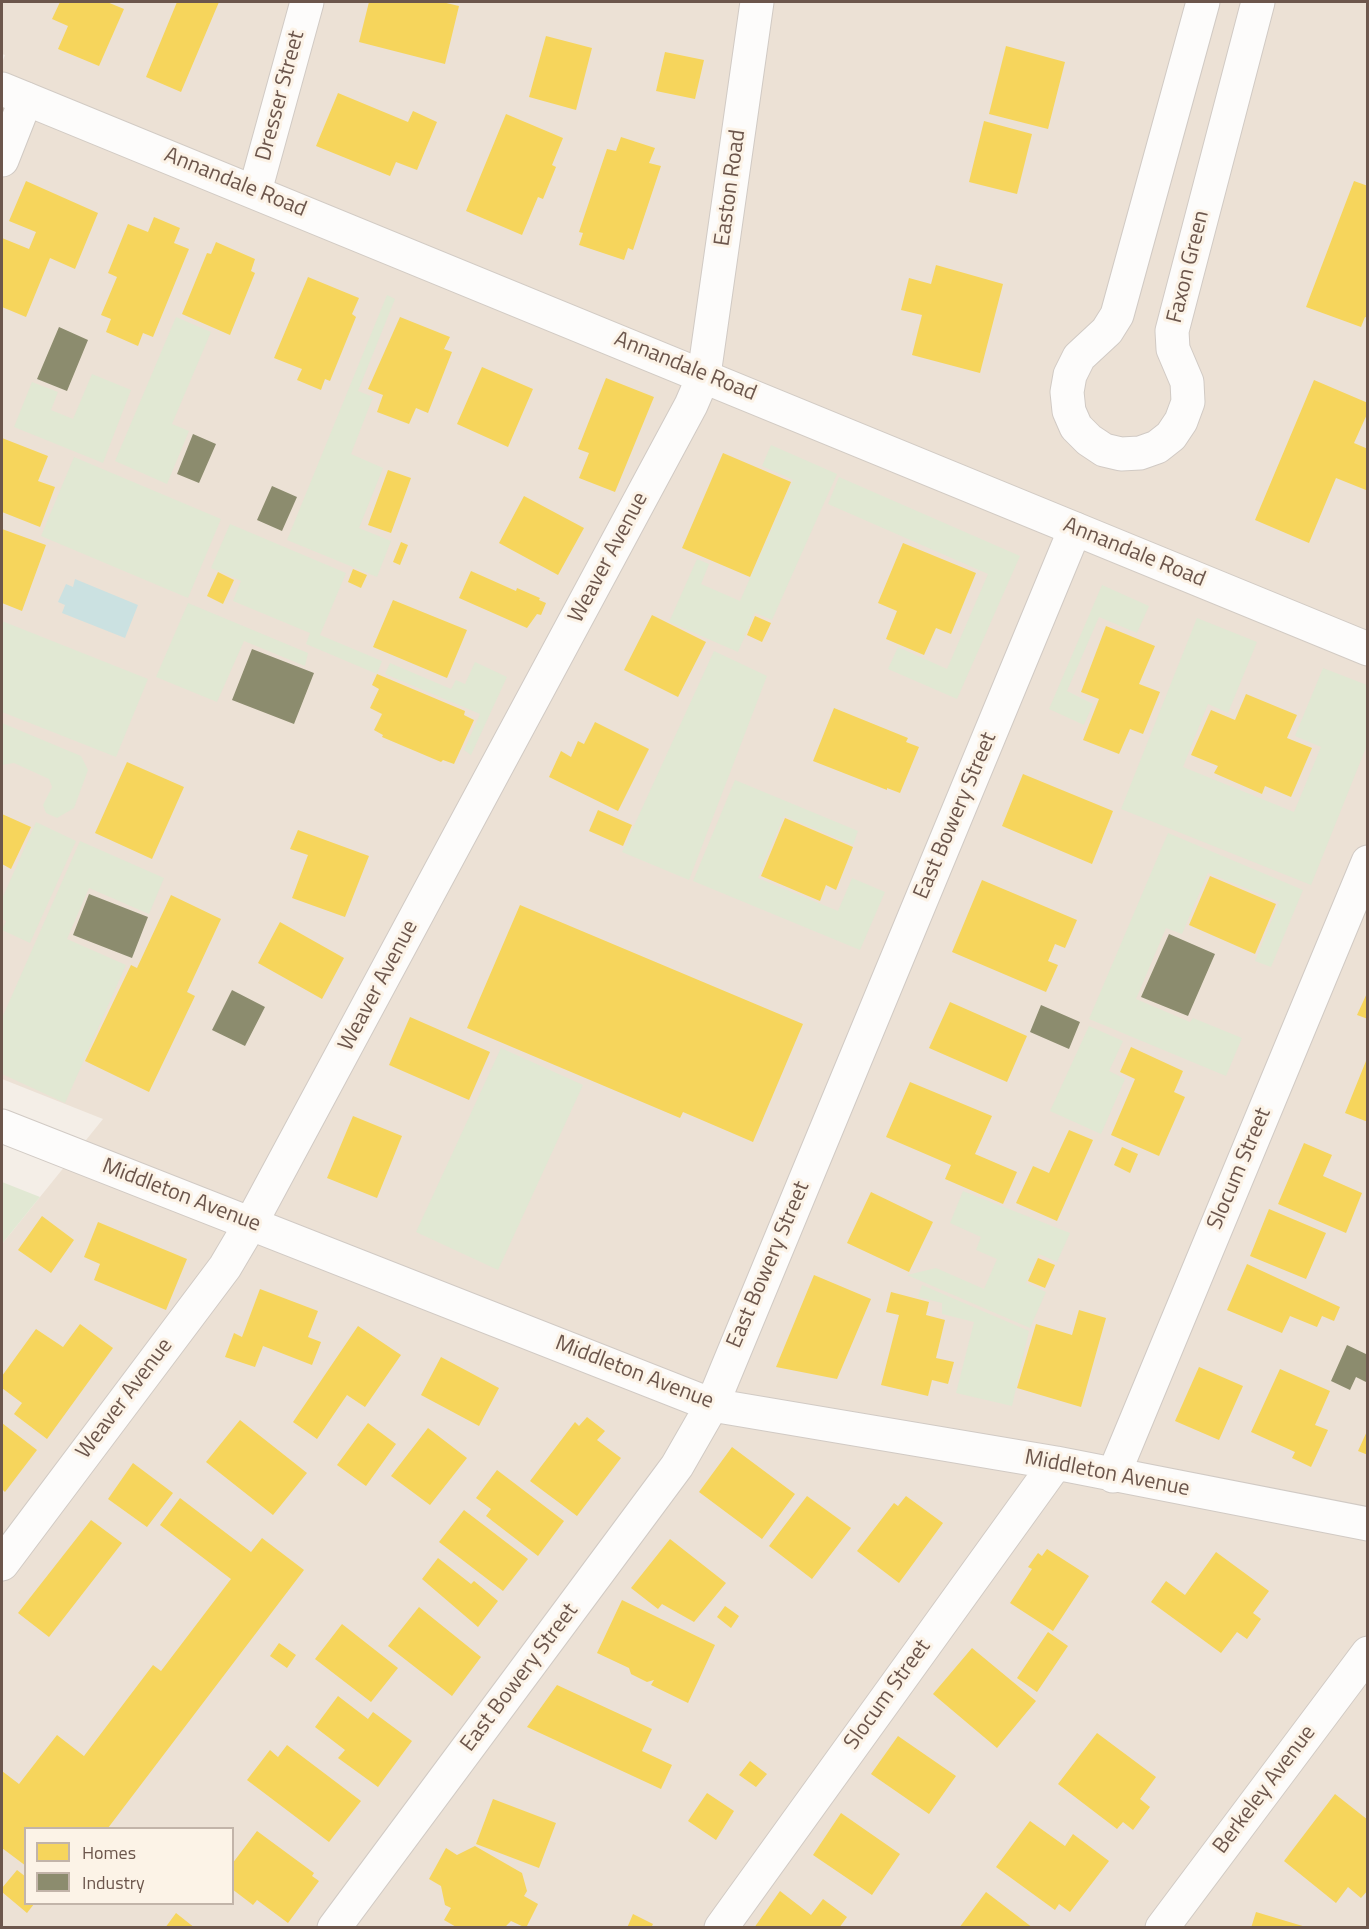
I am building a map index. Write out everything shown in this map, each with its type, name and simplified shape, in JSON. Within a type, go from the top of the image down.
[{"type":"street","name":"Dresser Street","points":[[255,191],[307,2]]},
{"type":"street","name":"Easton Road","points":[[704,375],[757,2]]},
{"type":"street","name":"Faxon Green","points":[[1203,2],[1117,315],[1107,332],[1079,357],[1070,375],[1067,392],[1069,411],[1076,427],[1104,450],[1121,454],[1140,453],[1157,447],[1171,436],[1181,421],[1188,402],[1187,382],[1173,349],[1172,331],[1258,2]]},
{"type":"street","name":"Annandale Road","points":[[14,94],[1368,649]]},
{"type":"street","points":[[2,160],[14,94]]},
{"type":"street","name":"Weaver Avenue","points":[[2,1564],[225,1267],[251,1223],[691,405],[704,375]]},
{"type":"street","name":"East Bowery Street","points":[[334,1928],[677,1466],[712,1405],[1075,529]]},
{"type":"street","name":"Slocum Street","points":[[1113,1476],[1368,861]]},
{"type":"street","name":"Middleton Avenue","points":[[2,1126],[712,1405],[1056,1463],[1113,1476],[1368,1524]]},
{"type":"street","name":"Slocum Street","points":[[721,1928],[1056,1463]]},
{"type":"street","name":"Berkeley Avenue","points":[[1162,1928],[1368,1653]]},
{"type":"shaded area","points":[[2,2],[1367,2],[1367,1927],[2,1928],[2,1244],[103,1119],[2,1079],[2,63],[5,55],[2,54]]},
{"type":"shaded area","points":[[75,579],[138,605],[125,638],[62,613],[65,605],[58,602],[66,584],[73,587]]},
{"type":"green space","points":[[387,295],[395,299],[358,391],[373,397],[351,454],[383,468],[359,528],[391,541],[377,577],[287,540]]},
{"type":"green space","points":[[176,317],[211,332],[172,424],[189,431],[167,484],[115,461]]},
{"type":"green space","points":[[92,374],[131,390],[103,463],[14,427],[32,382],[58,392],[51,410],[73,419]]},
{"type":"green space","points":[[771,445],[837,474],[772,620],[755,613],[738,652],[669,622],[697,559],[709,564],[701,584],[740,601],[793,480],[762,466]]},
{"type":"green space","points":[[74,457],[221,519],[188,598],[41,536]]},
{"type":"green space","points":[[839,477],[1020,556],[957,699],[888,669],[898,647],[947,669],[988,574],[828,504]]},
{"type":"green space","points":[[230,524],[346,573],[320,635],[382,661],[377,674],[306,644],[310,633],[233,601],[241,581],[211,568]]},
{"type":"green space","points":[[1102,585],[1149,606],[1137,633],[1099,617],[1067,691],[1093,704],[1084,725],[1049,709]]},
{"type":"green space","points":[[188,603],[308,653],[305,666],[244,641],[217,702],[156,677]]},
{"type":"green space","points":[[1197,618],[1257,642],[1228,713],[1208,704],[1183,767],[1294,812],[1321,747],[1295,736],[1323,668],[1367,685],[1367,745],[1311,885],[1121,809]]},
{"type":"green space","points":[[2,621],[148,679],[116,757],[2,712]]},
{"type":"green space","points":[[714,651],[767,676],[689,880],[622,852]]},
{"type":"green space","points":[[475,662],[507,677],[471,755],[464,750],[480,714],[385,674],[390,663],[451,689],[456,680],[465,684]]},
{"type":"green space","points":[[2,723],[81,756],[88,770],[74,808],[57,818],[46,813],[43,805],[52,787],[49,779],[14,763],[2,765]]},
{"type":"green space","points":[[735,780],[858,831],[853,845],[784,816],[758,878],[838,911],[852,878],[885,892],[860,950],[693,881]]},
{"type":"green space","points":[[36,822],[76,841],[30,943],[2,930],[6,921],[2,919],[2,899]]},
{"type":"green space","points":[[1168,833],[1303,890],[1271,967],[1255,961],[1279,902],[1208,873],[1182,934],[1166,928],[1136,999],[1190,1022],[1193,1018],[1242,1038],[1226,1076],[1089,1019]]},
{"type":"green space","points":[[80,841],[164,878],[149,914],[89,888],[67,939],[126,965],[65,1103],[2,1074],[2,1018]]},
{"type":"green space","points":[[1089,1026],[1123,1041],[1109,1071],[1125,1079],[1101,1134],[1050,1111]]},
{"type":"green space","points":[[501,1048],[583,1085],[498,1270],[416,1232]]},
{"type":"green space","points":[[2,1182],[40,1197],[2,1244]]},
{"type":"green space","points":[[963,1191],[1070,1233],[1057,1262],[1039,1254],[1026,1283],[1046,1292],[1030,1328],[907,1275],[936,1268],[984,1289],[997,1259],[976,1250],[981,1237],[950,1223]]},
{"type":"green space","points":[[922,1285],[1029,1331],[1012,1406],[956,1393],[974,1322],[942,1314],[942,1303],[918,1297]]},
{"type":"building: Homes","points":[[60,2],[107,2],[124,9],[99,66],[58,49],[68,26],[52,19]]},
{"type":"building: Homes","points":[[177,2],[219,2],[181,92],[146,77]]},
{"type":"building: Homes","points":[[369,2],[442,2],[459,6],[445,64],[359,42]]},
{"type":"building: Homes","points":[[546,36],[592,48],[576,110],[529,97]]},
{"type":"building: Homes","points":[[1006,46],[1065,62],[1048,129],[989,114]]},
{"type":"building: Homes","points":[[665,52],[704,60],[695,99],[656,91]]},
{"type":"building: Homes","points":[[338,93],[408,122],[413,111],[437,122],[417,170],[396,162],[390,176],[316,146]]},
{"type":"building: Homes","points":[[506,114],[563,138],[552,165],[556,167],[543,199],[538,197],[522,235],[466,211]]},
{"type":"building: Homes","points":[[984,121],[1032,134],[1017,194],[969,182]]},
{"type":"building: Homes","points":[[621,137],[655,148],[649,163],[661,166],[633,250],[628,248],[624,260],[579,245],[583,233],[579,232],[607,149],[616,151]]},
{"type":"building: Homes","points":[[26,181],[98,213],[75,269],[50,258],[26,317],[2,307],[2,238],[29,249],[36,232],[9,221]]},
{"type":"building: Homes","points":[[1354,181],[1368,186],[1368,318],[1365,317],[1361,327],[1306,307]]},
{"type":"building: Homes","points":[[154,217],[180,228],[174,243],[189,249],[153,337],[143,333],[138,346],[106,332],[111,319],[101,315],[117,277],[108,273],[128,224],[148,232]]},
{"type":"building: Homes","points":[[216,242],[255,259],[251,271],[255,273],[230,335],[182,314],[207,253],[211,254]]},
{"type":"building: Homes","points":[[936,265],[1003,284],[980,373],[912,355],[922,315],[901,310],[909,278],[931,284]]},
{"type":"building: Homes","points":[[308,277],[359,298],[352,314],[356,317],[330,381],[325,379],[321,390],[297,380],[302,369],[274,358]]},
{"type":"building: Homes","points":[[400,317],[450,337],[444,349],[452,352],[428,413],[416,408],[409,424],[377,412],[383,395],[368,389]]},
{"type":"building: Homes","points":[[482,367],[533,389],[508,447],[457,424]]},
{"type":"building: Homes","points":[[606,378],[654,397],[615,492],[579,478],[589,453],[578,449]]},
{"type":"building: Homes","points":[[1314,380],[1368,403],[1368,412],[1354,443],[1368,449],[1368,487],[1366,490],[1336,478],[1309,543],[1255,520]]},
{"type":"building: Homes","points":[[2,438],[48,456],[38,481],[55,487],[40,527],[2,512]]},
{"type":"building: Homes","points":[[723,453],[791,482],[750,577],[682,548]]},
{"type":"building: Homes","points":[[388,470],[411,478],[391,533],[368,525]]},
{"type":"building: Homes","points":[[524,496],[584,528],[558,575],[499,543]]},
{"type":"building: Homes","points":[[2,529],[46,545],[22,611],[2,603]]},
{"type":"building: Homes","points":[[401,542],[408,545],[400,565],[393,562]]},
{"type":"building: Homes","points":[[903,543],[976,573],[951,634],[936,628],[924,655],[886,639],[897,611],[878,603]]},
{"type":"building: Homes","points":[[353,569],[367,575],[361,588],[348,582]]},
{"type":"building: Homes","points":[[471,571],[516,591],[517,588],[540,598],[539,600],[546,603],[541,615],[537,614],[527,628],[459,598]]},
{"type":"building: Homes","points":[[218,572],[234,580],[223,604],[207,596]]},
{"type":"building: Homes","points":[[393,600],[467,630],[447,678],[373,647]]},
{"type":"building: Homes","points":[[652,615],[706,642],[678,697],[624,670]]},
{"type":"building: Homes","points":[[755,616],[771,623],[762,642],[747,635]]},
{"type":"building: Homes","points":[[1106,626],[1155,646],[1139,684],[1160,692],[1143,734],[1130,729],[1119,754],[1083,740],[1099,699],[1081,692]]},
{"type":"building: Homes","points":[[377,674],[465,711],[464,715],[474,720],[454,764],[443,760],[441,762],[382,737],[383,735],[374,730],[382,714],[370,708],[379,689],[372,685]]},
{"type":"building: Homes","points":[[1246,694],[1297,715],[1287,738],[1312,748],[1291,797],[1265,786],[1262,794],[1214,773],[1218,766],[1191,755],[1211,710],[1235,720]]},
{"type":"building: Homes","points":[[834,708],[908,738],[906,742],[919,747],[900,793],[813,761]]},
{"type":"building: Homes","points":[[595,722],[649,749],[618,811],[549,777],[561,751],[571,757],[578,741],[584,744]]},
{"type":"building: Homes","points":[[127,762],[184,787],[152,859],[95,833]]},
{"type":"building: Homes","points":[[1023,774],[1113,811],[1092,864],[1002,826]]},
{"type":"building: Homes","points":[[598,810],[632,825],[623,846],[589,831]]},
{"type":"building: Homes","points":[[2,814],[31,827],[11,869],[2,864]]},
{"type":"building: Homes","points":[[785,818],[853,847],[836,890],[826,885],[820,901],[761,876]]},
{"type":"building: Homes","points":[[298,830],[369,856],[345,917],[292,898],[308,855],[290,849]]},
{"type":"building: Homes","points":[[1210,876],[1276,904],[1255,954],[1189,925]]},
{"type":"building: Homes","points":[[982,880],[1077,920],[1065,948],[1055,944],[1048,961],[1058,965],[1046,992],[952,952]]},
{"type":"building: Homes","points":[[171,895],[221,919],[187,992],[195,996],[149,1092],[85,1061],[131,965],[137,968]]},
{"type":"building: Homes","points":[[520,905],[803,1024],[753,1142],[683,1112],[680,1118],[467,1028]]},
{"type":"building: Homes","points":[[280,922],[344,958],[322,999],[258,963]]},
{"type":"building: Homes","points":[[1368,991],[1368,1019],[1357,1015]]},
{"type":"building: Homes","points":[[950,1002],[1027,1036],[1007,1082],[929,1048]]},
{"type":"building: Homes","points":[[410,1017],[490,1052],[469,1100],[389,1065]]},
{"type":"building: Homes","points":[[1131,1047],[1183,1071],[1174,1092],[1185,1097],[1159,1156],[1111,1135],[1135,1079],[1120,1072]]},
{"type":"building: Homes","points":[[1368,1056],[1368,1122],[1345,1113]]},
{"type":"building: Homes","points":[[910,1082],[992,1116],[975,1154],[1017,1172],[1003,1204],[945,1179],[951,1165],[886,1137]]},
{"type":"building: Homes","points":[[353,1116],[402,1136],[377,1198],[327,1178]]},
{"type":"building: Homes","points":[[1069,1130],[1093,1140],[1057,1221],[1016,1203],[1033,1166],[1049,1173]]},
{"type":"building: Homes","points":[[1304,1143],[1332,1155],[1323,1176],[1362,1193],[1346,1233],[1278,1204]]},
{"type":"building: Homes","points":[[1122,1147],[1138,1154],[1130,1173],[1114,1165]]},
{"type":"building: Homes","points":[[871,1192],[933,1222],[909,1272],[847,1243]]},
{"type":"building: Homes","points":[[1269,1209],[1326,1233],[1306,1279],[1250,1256]]},
{"type":"building: Homes","points":[[42,1216],[74,1240],[51,1273],[18,1250]]},
{"type":"building: Homes","points":[[98,1222],[187,1259],[166,1310],[94,1280],[100,1264],[84,1257]]},
{"type":"building: Homes","points":[[1038,1258],[1055,1265],[1045,1288],[1028,1281]]},
{"type":"building: Homes","points":[[1247,1264],[1340,1307],[1334,1321],[1322,1316],[1317,1327],[1290,1316],[1282,1333],[1227,1310]]},
{"type":"building: Homes","points":[[814,1275],[871,1299],[837,1379],[776,1367]]},
{"type":"building: Homes","points":[[260,1289],[318,1311],[308,1337],[321,1342],[312,1365],[263,1346],[255,1367],[225,1357],[234,1333],[242,1337]]},
{"type":"building: Homes","points":[[891,1292],[929,1302],[926,1315],[945,1320],[936,1358],[954,1362],[948,1384],[932,1380],[928,1396],[881,1385],[899,1315],[886,1312]]},
{"type":"building: Homes","points":[[1079,1310],[1106,1318],[1081,1407],[1017,1388],[1036,1324],[1072,1335]]},
{"type":"building: Homes","points":[[80,1324],[113,1348],[47,1439],[14,1414],[22,1403],[2,1388],[2,1376],[36,1329],[63,1347]]},
{"type":"building: Homes","points":[[358,1326],[401,1355],[365,1407],[347,1395],[317,1439],[293,1422]]},
{"type":"building: Homes","points":[[441,1357],[499,1388],[479,1426],[421,1395]]},
{"type":"building: Homes","points":[[1199,1367],[1243,1386],[1219,1440],[1175,1421]]},
{"type":"building: Homes","points":[[1280,1369],[1330,1391],[1315,1425],[1328,1430],[1311,1467],[1292,1458],[1295,1452],[1251,1432]]},
{"type":"building: Homes","points":[[587,1417],[605,1431],[597,1440],[621,1458],[577,1516],[530,1481],[575,1422],[579,1426]]},
{"type":"building: Homes","points":[[240,1420],[307,1473],[273,1515],[206,1462]]},
{"type":"building: Homes","points":[[2,1423],[37,1450],[5,1492],[2,1489]]},
{"type":"building: Homes","points":[[368,1423],[396,1444],[366,1486],[337,1465]]},
{"type":"building: Homes","points":[[428,1428],[467,1458],[430,1505],[391,1476]]},
{"type":"building: Homes","points":[[1368,1429],[1368,1455],[1358,1451]]},
{"type":"building: Homes","points":[[732,1447],[795,1494],[762,1539],[699,1492]]},
{"type":"building: Homes","points":[[133,1463],[173,1493],[147,1527],[108,1499]]},
{"type":"building: Homes","points":[[497,1470],[564,1521],[538,1556],[486,1516],[491,1509],[476,1498]]},
{"type":"building: Homes","points":[[807,1496],[851,1528],[812,1579],[769,1546]]},
{"type":"building: Homes","points":[[906,1496],[943,1523],[899,1583],[857,1551],[894,1503],[898,1506]]},
{"type":"building: Homes","points":[[180,1498],[251,1552],[262,1538],[304,1570],[109,1827],[24,1827],[24,1864],[2,1848],[2,1771],[19,1784],[57,1735],[84,1756],[153,1665],[161,1671],[231,1579],[160,1525]]},
{"type":"building: Homes","points":[[464,1510],[528,1559],[503,1591],[439,1542]]},
{"type":"building: Homes","points":[[91,1520],[122,1543],[49,1637],[18,1613]]},
{"type":"building: Homes","points":[[670,1539],[726,1583],[694,1622],[662,1604],[658,1609],[631,1588]]},
{"type":"building: Homes","points":[[1047,1549],[1089,1576],[1053,1631],[1010,1603],[1032,1569],[1028,1567],[1038,1553],[1042,1556]]},
{"type":"building: Homes","points":[[1216,1552],[1269,1591],[1253,1613],[1261,1619],[1247,1639],[1237,1632],[1221,1653],[1151,1602],[1166,1581],[1185,1595]]},
{"type":"building: Homes","points":[[438,1558],[471,1584],[474,1581],[498,1601],[478,1627],[422,1579]]},
{"type":"building: Homes","points":[[622,1600],[715,1645],[688,1703],[651,1685],[654,1680],[647,1682],[631,1674],[629,1668],[597,1653]]},
{"type":"building: Homes","points":[[725,1606],[739,1616],[731,1628],[717,1617]]},
{"type":"building: Homes","points":[[419,1607],[481,1657],[452,1696],[388,1646]]},
{"type":"building: Homes","points":[[342,1624],[398,1668],[371,1702],[315,1659]]},
{"type":"building: Homes","points":[[1048,1632],[1068,1646],[1037,1692],[1017,1678]]},
{"type":"building: Homes","points":[[279,1643],[296,1655],[287,1668],[270,1656]]},
{"type":"building: Homes","points":[[972,1648],[1036,1701],[997,1748],[933,1694]]},
{"type":"building: Homes","points":[[557,1685],[652,1729],[642,1751],[672,1765],[661,1789],[527,1727]]},
{"type":"building: Homes","points":[[338,1696],[368,1719],[373,1712],[412,1741],[378,1787],[338,1758],[345,1750],[315,1727]]},
{"type":"building: Homes","points":[[1097,1733],[1156,1777],[1140,1799],[1150,1807],[1133,1830],[1123,1822],[1117,1829],[1058,1784]]},
{"type":"building: Homes","points":[[898,1736],[956,1776],[929,1814],[871,1774]]},
{"type":"building: Homes","points":[[287,1745],[361,1801],[329,1842],[247,1780],[270,1750],[278,1757]]},
{"type":"building: Homes","points":[[750,1761],[767,1774],[756,1787],[739,1775]]},
{"type":"building: Homes","points":[[707,1793],[734,1811],[716,1840],[688,1821]]},
{"type":"building: Homes","points":[[1335,1794],[1368,1820],[1368,1890],[1361,1898],[1348,1887],[1336,1903],[1284,1861]]},
{"type":"building: Homes","points":[[493,1799],[556,1823],[539,1868],[476,1844]]},
{"type":"building: Homes","points":[[841,1813],[900,1854],[872,1895],[813,1855]]},
{"type":"building: Homes","points":[[1030,1821],[1065,1846],[1073,1834],[1109,1861],[1070,1912],[1059,1904],[1055,1910],[996,1867]]},
{"type":"building: Homes","points":[[257,1831],[314,1873],[312,1876],[319,1881],[288,1923],[257,1900],[253,1905],[234,1891],[234,1861]]},
{"type":"building: Homes","points":[[475,1846],[522,1873],[527,1891],[524,1896],[538,1904],[526,1928],[511,1921],[504,1928],[458,1928],[444,1920],[451,1908],[445,1905],[441,1886],[429,1879],[446,1848],[457,1855]]},
{"type":"building: Homes","points":[[17,1870],[24,1875],[24,1905],[33,1905],[27,1913],[2,1892],[2,1888]]},
{"type":"building: Homes","points":[[780,1891],[811,1915],[823,1899],[847,1917],[839,1928],[754,1928]]},
{"type":"building: Homes","points":[[986,1892],[1033,1928],[959,1928]]},
{"type":"building: Homes","points":[[1256,1912],[1306,1927],[1306,1928],[1251,1928]]},
{"type":"building: Homes","points":[[176,1913],[195,1928],[165,1928]]},
{"type":"building: Homes","points":[[633,1914],[653,1924],[651,1928],[627,1928]]},
{"type":"building: Industry","points":[[59,327],[88,340],[67,391],[37,379]]},
{"type":"building: Industry","points":[[193,434],[216,444],[199,483],[177,474]]},
{"type":"building: Industry","points":[[272,486],[297,497],[282,531],[257,520]]},
{"type":"building: Industry","points":[[252,649],[314,673],[294,724],[232,700]]},
{"type":"building: Industry","points":[[89,894],[148,917],[132,958],[73,935]]},
{"type":"building: Industry","points":[[1169,934],[1215,954],[1188,1016],[1141,997]]},
{"type":"building: Industry","points":[[232,990],[265,1007],[245,1046],[212,1030]]},
{"type":"building: Industry","points":[[1041,1005],[1080,1022],[1069,1049],[1030,1032]]},
{"type":"building: Industry","points":[[1347,1345],[1368,1355],[1368,1383],[1356,1377],[1350,1390],[1331,1381]]}]
